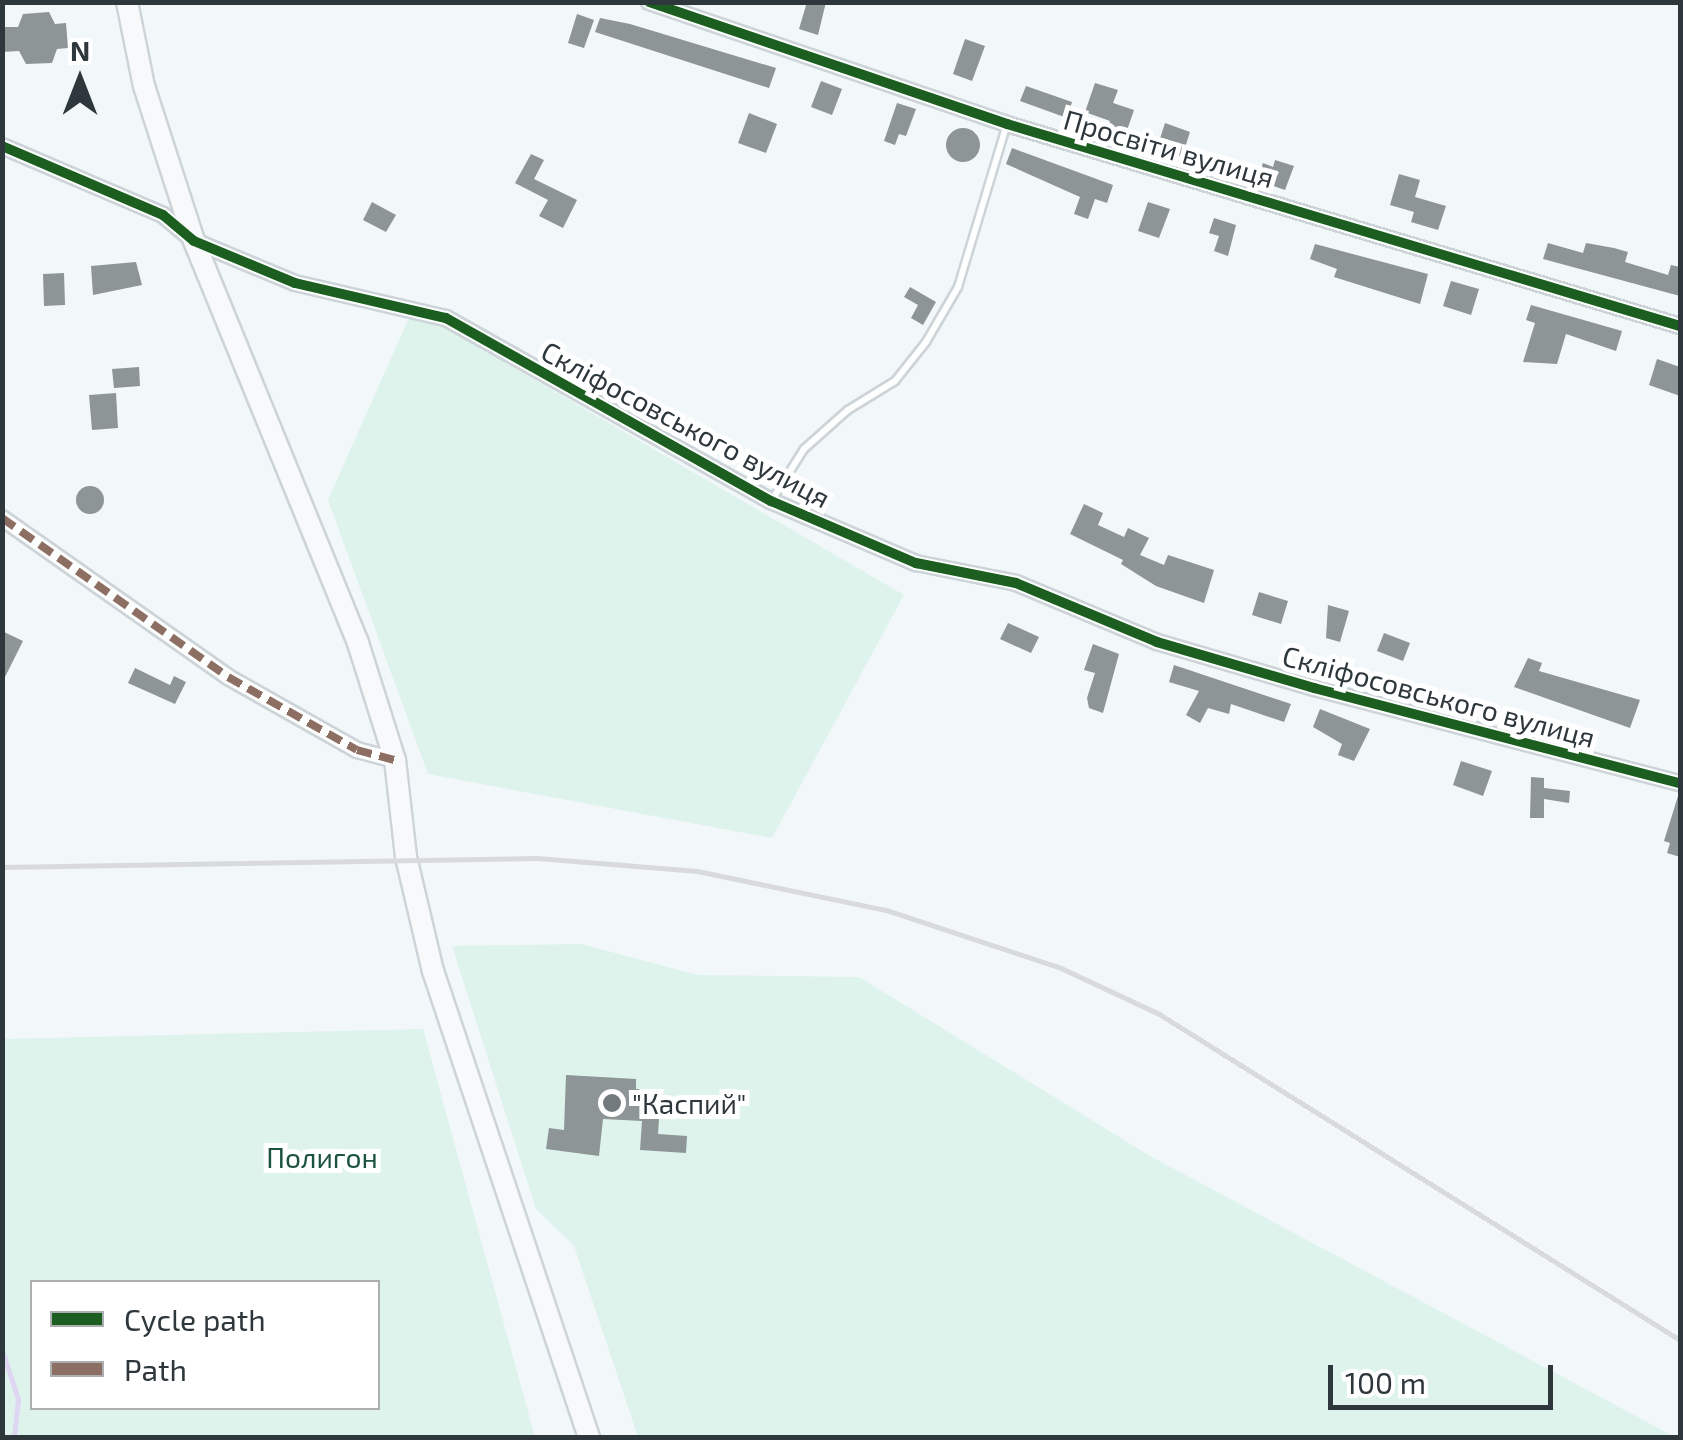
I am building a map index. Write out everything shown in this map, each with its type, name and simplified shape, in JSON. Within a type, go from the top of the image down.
[{"type":"main road","points":[[127,2],[144,86],[194,241],[358,643],[395,760],[406,857],[433,972],[589,1438]]},
{"type":"street","name":"Просвіти вулиця","points":[[649,2],[1007,124],[1680,326]]},
{"type":"street","name":"Скліфосовського вулиця","points":[[2,146],[163,215],[194,241],[295,283],[446,318],[772,501],[916,563],[1016,583],[1157,642],[1680,782]]},
{"type":"street","points":[[2,518],[228,678],[357,750],[395,760]]},
{"type":"lane","points":[[772,501],[804,449],[848,410],[894,381],[926,342],[958,287],[1007,124]]},
{"type":"green space","points":[[413,309],[904,595],[772,838],[428,774],[328,500]]},
{"type":"green space","points":[[581,944],[698,975],[859,977],[1150,1156],[1675,1437],[638,1437],[574,1246],[536,1209],[452,946]]},
{"type":"green space","name":"Полигон","points":[[423,1029],[535,1437],[3,1437],[3,1039]]},
{"type":"building","points":[[807,2],[826,2],[818,35],[799,29]]},
{"type":"building","points":[[49,12],[55,24],[66,23],[68,48],[57,49],[52,63],[26,64],[19,51],[2,52],[2,27],[18,27],[23,14]]},
{"type":"building","points":[[577,14],[594,20],[584,48],[568,43]]},
{"type":"building","points":[[600,18],[776,68],[769,88],[595,32]]},
{"type":"building","points":[[965,39],[985,46],[972,81],[953,74]]},
{"type":"building","points":[[821,81],[842,89],[832,115],[811,107]]},
{"type":"building","points":[[1095,83],[1118,90],[1113,103],[1134,110],[1124,139],[1107,133],[1110,121],[1085,112]]},
{"type":"building","points":[[1026,86],[1072,102],[1067,118],[1020,101]]},
{"type":"building","points":[[897,103],[916,109],[906,136],[899,134],[895,145],[884,141]]},
{"type":"building","points":[[749,113],[777,124],[766,153],[738,143]]},
{"type":"building","points":[[1165,123],[1190,132],[1182,157],[1157,148]]},
{"type":"building","points":[[963,128],[975,133],[980,145],[975,157],[963,162],[951,157],[946,145],[951,133]]},
{"type":"building","points":[[1012,148],[1113,185],[1107,203],[1095,199],[1088,219],[1074,214],[1080,197],[1006,164]]},
{"type":"building","points":[[531,154],[544,160],[534,179],[577,200],[563,228],[539,216],[548,200],[515,183]]},
{"type":"building","points":[[1275,160],[1294,166],[1285,190],[1257,180],[1263,163],[1273,167]]},
{"type":"building","points":[[1399,174],[1420,180],[1415,197],[1446,206],[1438,230],[1411,222],[1414,212],[1390,205]]},
{"type":"building","points":[[372,202],[396,215],[386,232],[363,220]]},
{"type":"building","points":[[1148,202],[1170,209],[1159,238],[1138,231]]},
{"type":"building","points":[[1214,218],[1236,225],[1228,256],[1214,251],[1219,236],[1209,233]]},
{"type":"building","points":[[1548,243],[1583,253],[1586,243],[1614,248],[1628,252],[1625,262],[1668,275],[1671,265],[1680,267],[1680,296],[1543,259]]},
{"type":"building","points":[[1315,244],[1428,274],[1420,304],[1334,277],[1337,269],[1310,259]]},
{"type":"building","points":[[136,262],[142,285],[93,295],[91,266]]},
{"type":"building","points":[[64,273],[65,305],[44,306],[43,274]]},
{"type":"building","points":[[1451,281],[1479,289],[1471,315],[1443,306]]},
{"type":"building","points":[[910,287],[936,302],[923,325],[911,318],[918,305],[904,297]]},
{"type":"building","points":[[1531,305],[1622,331],[1616,351],[1566,334],[1557,364],[1523,362],[1535,323],[1526,320]]},
{"type":"building","points":[[1657,359],[1680,367],[1680,396],[1649,385]]},
{"type":"building","points":[[139,367],[140,386],[114,388],[112,369]]},
{"type":"building","points":[[116,393],[118,428],[92,430],[89,395]]},
{"type":"building","points":[[90,486],[100,490],[104,500],[100,510],[90,514],[80,510],[76,500],[80,490]]},
{"type":"building","points":[[1084,504],[1103,513],[1098,525],[1124,537],[1128,528],[1149,538],[1140,555],[1164,565],[1168,555],[1214,570],[1204,603],[1156,586],[1121,564],[1123,560],[1070,534]]},
{"type":"building","points":[[1259,592],[1288,601],[1281,624],[1252,615]]},
{"type":"building","points":[[1328,605],[1349,611],[1340,642],[1326,638]]},
{"type":"building","points":[[1008,623],[1039,637],[1031,653],[1000,639]]},
{"type":"building","points":[[2,631],[23,641],[2,683]]},
{"type":"building","points":[[1384,633],[1410,643],[1403,661],[1377,651]]},
{"type":"building","points":[[1093,644],[1119,654],[1103,713],[1089,708],[1087,698],[1095,673],[1084,670]]},
{"type":"building","points":[[1528,658],[1542,663],[1539,671],[1640,700],[1630,728],[1514,687]]},
{"type":"building","points":[[1174,665],[1291,704],[1284,722],[1231,704],[1229,714],[1208,708],[1200,723],[1186,715],[1199,691],[1169,682]]},
{"type":"building","points":[[135,668],[170,685],[174,676],[186,682],[175,704],[128,683]]},
{"type":"building","points":[[1320,709],[1370,729],[1354,761],[1338,755],[1342,744],[1313,727]]},
{"type":"building","points":[[1461,761],[1492,771],[1483,796],[1453,785]]},
{"type":"building","points":[[1531,777],[1544,778],[1544,788],[1570,791],[1569,803],[1544,799],[1544,818],[1530,818]]},
{"type":"building","points":[[1678,796],[1680,857],[1667,853],[1670,843],[1664,841]]},
{"type":"building","points":[[566,1075],[636,1079],[636,1089],[661,1090],[658,1134],[687,1136],[686,1153],[640,1150],[642,1121],[603,1119],[599,1156],[546,1149],[549,1128],[564,1130]]},
{"type":"waterway","points":[[2,1350],[18,1399],[14,1438]]},
{"type":"railway","points":[[2,867],[537,858],[697,871],[886,910],[1061,968],[1159,1014],[1680,1340]]},
{"type":"marked path","points":[[2,518],[228,677],[357,750],[395,760]]},
{"type":"cycle path","points":[[649,2],[1007,124],[1680,326]]},
{"type":"cycle path","points":[[2,146],[163,215],[194,241],[295,283],[446,318],[771,501],[916,563],[1016,583],[1157,642],[1314,688],[1680,783]]},
{"type":"place","name":"\"Каспий\"","points":[[612,1103]]}]
